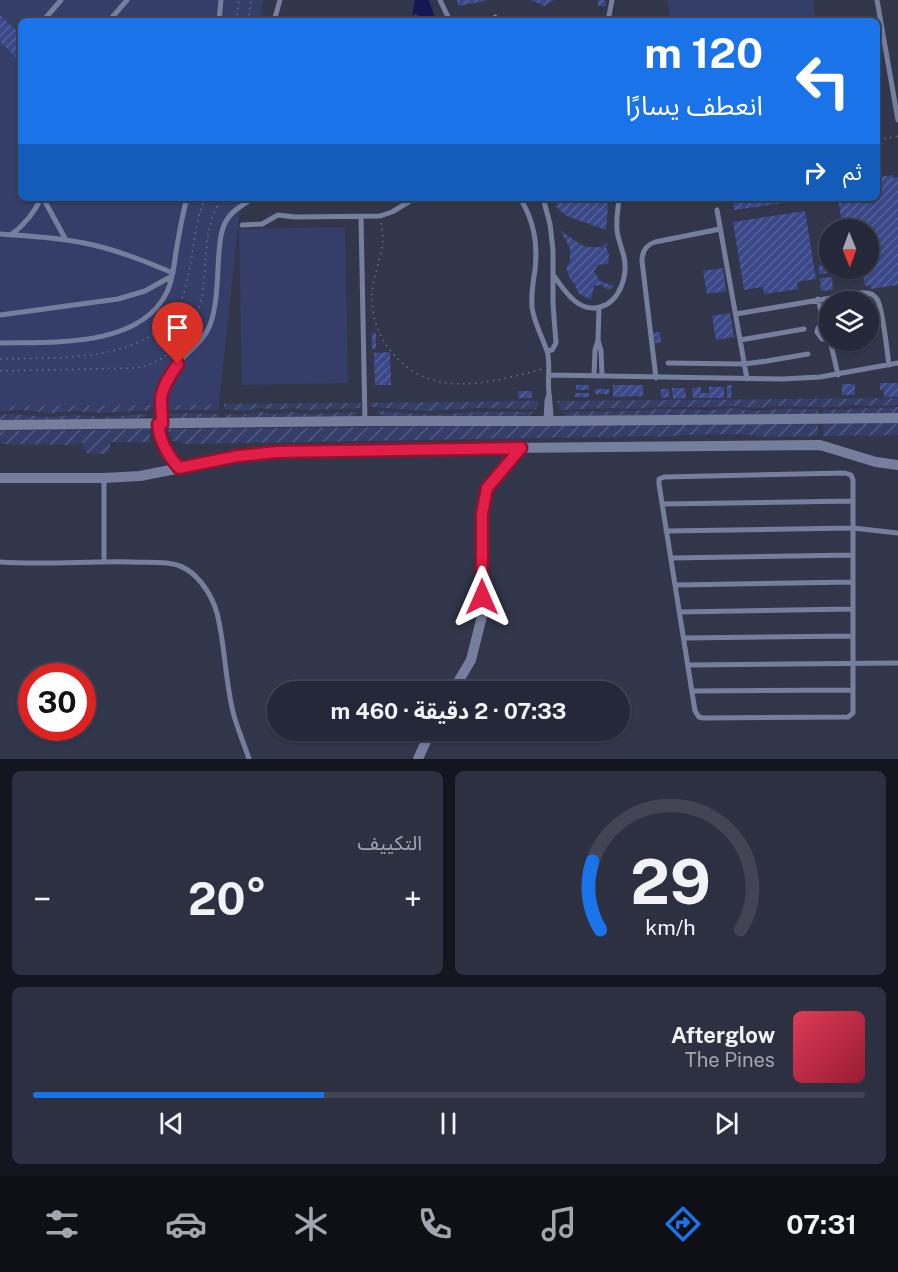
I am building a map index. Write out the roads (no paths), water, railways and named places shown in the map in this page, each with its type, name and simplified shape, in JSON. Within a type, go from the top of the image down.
[{"type":"street","points":[[0,425],[898,418]]},
{"type":"street","points":[[0,478],[140,476],[242,455],[277,452],[521,448],[820,446],[876,462],[898,465]]},
{"type":"street","points":[[459,681],[471,660],[483,612],[482,514],[487,488],[521,448]]},
{"type":"street","points":[[418,759],[425,741]]},
{"type":"lane","points":[[46,18],[61,0]]},
{"type":"lane","points":[[111,18],[126,0]]},
{"type":"lane","points":[[219,18],[221,0]]},
{"type":"lane","points":[[275,18],[280,0]]},
{"type":"lane","points":[[440,0],[449,18]]},
{"type":"lane","points":[[609,18],[612,0]]},
{"type":"lane","points":[[877,0],[898,120]]},
{"type":"lane","points":[[10,235],[26,222],[40,201]]},
{"type":"lane","points":[[44,201],[66,240]]},
{"type":"lane","points":[[0,343],[60,342],[115,333],[131,328],[146,319],[158,307],[167,292],[173,274],[186,201]]},
{"type":"lane","points":[[179,468],[164,449],[161,441],[161,398],[167,381],[178,364],[198,343],[209,327],[214,307],[220,238],[225,223],[235,210],[248,201]]},
{"type":"lane","points":[[242,225],[266,223],[278,215],[295,217],[380,216],[410,201]]},
{"type":"lane","points":[[522,201],[527,209],[536,238],[537,252],[532,304],[537,327],[547,351],[551,400],[549,421]]},
{"type":"lane","points":[[544,201],[552,237],[556,344],[552,350],[547,351]]},
{"type":"lane","points":[[554,276],[575,302],[582,306],[599,308],[613,300],[624,276],[624,258],[616,225],[620,201]]},
{"type":"lane","points":[[717,210],[747,380]]},
{"type":"lane","points":[[362,217],[365,421]]},
{"type":"lane","points":[[656,378],[642,261],[643,251],[655,242],[720,230]]},
{"type":"lane","points":[[0,234],[66,240],[106,248],[173,274]]},
{"type":"lane","points":[[0,315],[118,299],[145,291],[173,274]]},
{"type":"lane","points":[[736,314],[866,292],[875,296],[880,306],[889,365]]},
{"type":"lane","points":[[594,376],[599,308]]},
{"type":"lane","points":[[740,340],[804,329]]},
{"type":"lane","points":[[598,340],[602,376]]},
{"type":"lane","points":[[833,351],[838,375]]},
{"type":"lane","points":[[668,363],[744,364],[808,354]]},
{"type":"lane","points":[[549,375],[747,380],[802,379],[838,375],[898,363]]},
{"type":"lane","points":[[845,473],[853,478],[853,501],[854,690],[852,715],[848,717],[699,717],[696,713],[692,691],[659,479],[662,477],[845,473]]},
{"type":"lane","points":[[104,478],[104,561]]},
{"type":"lane","points":[[662,504],[853,501]]},
{"type":"lane","points":[[666,531],[853,528],[898,533]]},
{"type":"lane","points":[[670,558],[853,555]]},
{"type":"lane","points":[[0,562],[163,563],[184,568],[196,577],[205,587],[216,611],[233,712],[249,759]]},
{"type":"lane","points":[[675,585],[853,582]]},
{"type":"lane","points":[[679,612],[853,609]]},
{"type":"lane","points":[[684,638],[853,636]]},
{"type":"lane","points":[[688,666],[898,663]]},
{"type":"lane","points":[[692,691],[854,690]]},
{"type":"water","points":[[415,0],[429,0],[434,18],[412,18]]}]
